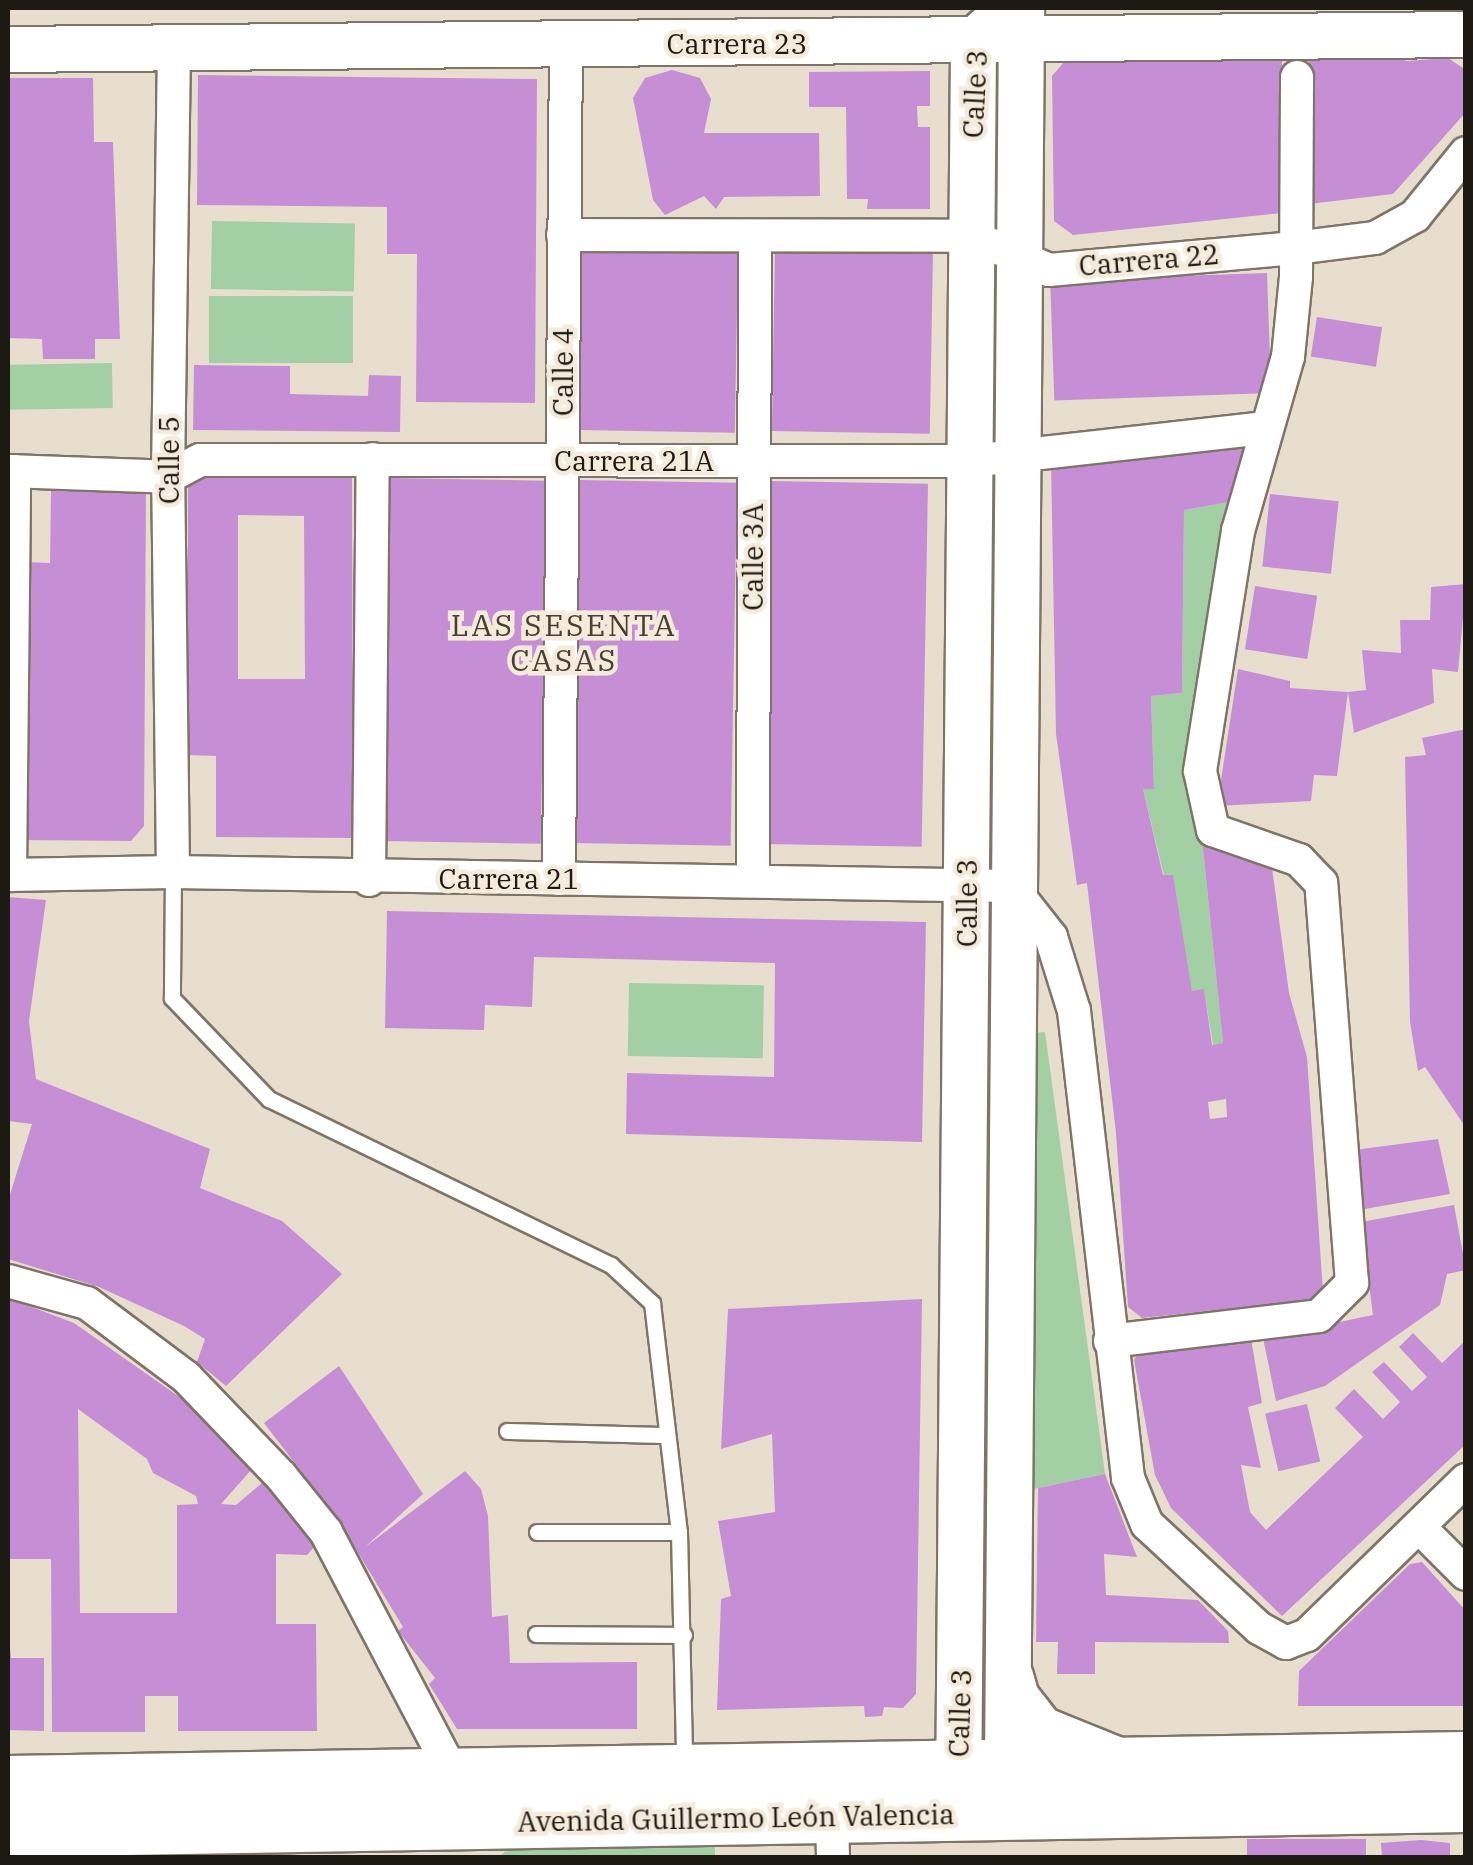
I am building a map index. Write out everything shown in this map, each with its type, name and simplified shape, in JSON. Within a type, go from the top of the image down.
[{"type":"main road","name":"Avenida Guillermo León Valencia","points":[[8,1830],[474,1840],[832,1837],[974,1781],[1129,1762],[1466,1758]]},
{"type":"main road","name":"Avenida Guillermo León Valencia","points":[[8,1782],[684,1770],[1466,1806]]},
{"type":"street","points":[[1017,19],[1466,34]]},
{"type":"street","name":"Calle 3","points":[[1017,19],[1007,1665],[974,1781],[967,883],[973,42],[1017,19]]},
{"type":"street","name":"Carrera 23","points":[[8,49],[973,42]]},
{"type":"street","name":"Calle 4","points":[[559,879],[566,44]]},
{"type":"street","name":"Calle 5","points":[[173,872],[168,476],[174,48]]},
{"type":"street","points":[[1110,1341],[1318,1316],[1336,1305],[1352,1283],[1321,883],[1299,860],[1213,830],[1200,771],[1238,531],[1263,428],[1278,402],[1288,357],[1295,248],[1297,78]]},
{"type":"street","name":"Carrera 22","points":[[563,235],[971,236],[1016,250],[1049,270],[1295,248],[1375,238],[1415,216],[1466,153]]},
{"type":"street","name":"Calle 3A","points":[[752,878],[756,236]]},
{"type":"street","name":"Carrera 21A","points":[[11,471],[168,476],[200,460],[970,461],[1263,428]]},
{"type":"street","points":[[369,880],[374,459]]},
{"type":"street","points":[[9,875],[11,471]]},
{"type":"street","name":"Carrera 21","points":[[9,875],[173,872],[369,880],[752,878],[1011,886]]},
{"type":"street","name":"Calle 3","points":[[1011,886],[1051,937],[1074,1011],[1128,1478],[1147,1524],[1259,1628],[1286,1643],[1307,1635],[1419,1527]]},
{"type":"street","points":[[8,1281],[87,1303],[186,1377],[281,1476],[326,1532],[453,1774]]},
{"type":"street","points":[[1466,1480],[1419,1527],[1466,1574]]},
{"type":"street","points":[[1007,1665],[1016,1697],[1041,1730],[1129,1762]]},
{"type":"lane","points":[[173,872],[172,998],[269,1100],[610,1265],[652,1303],[664,1435],[679,1532],[684,1770]]},
{"type":"lane","points":[[508,1431],[664,1435]]},
{"type":"lane","points":[[537,1532],[679,1532]]},
{"type":"lane","points":[[536,1634],[684,1635]]},
{"type":"green space","points":[[212,221],[355,223],[354,291],[211,289]]},
{"type":"green space","points":[[209,296],[353,296],[353,363],[209,363]]},
{"type":"green space","points":[[112,363],[113,408],[9,410],[8,365]]},
{"type":"green space","points":[[1235,501],[1202,839],[1223,1043],[1213,1045],[1204,990],[1192,991],[1143,789],[1154,788],[1151,696],[1182,693],[1184,510]]},
{"type":"green space","points":[[629,983],[764,985],[763,1058],[628,1056]]},
{"type":"green space","points":[[1045,1032],[1105,1474],[1033,1489],[1034,1033]]},
{"type":"green space","points":[[715,1845],[715,1858],[498,1858],[509,1848]]},
{"type":"building","points":[[1390,49],[1406,61],[1448,58],[1466,70],[1466,112],[1393,194],[1309,204],[1309,52]]},
{"type":"building","points":[[1282,57],[1282,213],[1073,235],[1054,221],[1052,76],[1064,62]]},
{"type":"building","points":[[672,70],[700,78],[711,99],[704,133],[819,133],[820,196],[724,197],[716,209],[704,196],[665,215],[653,200],[633,98],[645,78]]},
{"type":"building","points":[[930,71],[930,106],[917,106],[918,127],[930,127],[930,209],[867,209],[868,199],[847,199],[846,107],[809,107],[809,72]]},
{"type":"building","points":[[198,75],[537,79],[535,403],[416,402],[417,254],[387,254],[387,207],[197,205]]},
{"type":"building","points":[[8,78],[93,78],[94,142],[113,142],[120,339],[95,339],[95,359],[43,359],[42,339],[8,338]]},
{"type":"building","points":[[581,249],[738,252],[735,433],[578,430]]},
{"type":"building","points":[[775,249],[933,252],[930,434],[772,431]]},
{"type":"building","points":[[1267,273],[1271,393],[1054,401],[1050,281]]},
{"type":"building","points":[[1317,317],[1382,327],[1376,367],[1311,357]]},
{"type":"building","points":[[194,365],[290,366],[290,394],[368,396],[369,375],[401,376],[400,432],[193,430]]},
{"type":"building","points":[[1245,444],[1235,501],[1184,510],[1182,693],[1151,696],[1154,789],[1143,789],[1163,875],[1173,875],[1192,991],[1204,989],[1212,1045],[1223,1043],[1202,839],[1270,853],[1289,993],[1307,1057],[1323,1292],[1318,1299],[1142,1318],[1128,1307],[1116,1133],[1087,883],[1077,885],[1056,734],[1051,462]],"holes":[[[1226,1099],[1227,1117],[1210,1119],[1208,1102]]]},
{"type":"building","points":[[188,478],[352,478],[353,838],[216,837],[216,756],[188,755]],"holes":[[[238,515],[304,516],[305,679],[238,679]]]},
{"type":"building","points":[[389,478],[547,481],[541,844],[383,841]]},
{"type":"building","points":[[579,480],[737,483],[731,846],[573,843]]},
{"type":"building","points":[[770,481],[928,484],[922,847],[764,844]]},
{"type":"building","points":[[51,491],[146,492],[144,826],[131,841],[21,840],[22,562],[50,563]]},
{"type":"building","points":[[1270,494],[1339,501],[1331,574],[1262,567]]},
{"type":"building","points":[[1466,584],[1458,672],[1432,669],[1434,703],[1354,733],[1348,692],[1366,690],[1362,650],[1401,653],[1400,620],[1430,620],[1431,587]]},
{"type":"building","points":[[1255,586],[1317,596],[1307,659],[1245,649]]},
{"type":"building","points":[[1238,669],[1290,681],[1290,688],[1348,692],[1337,776],[1314,775],[1311,801],[1217,806]]},
{"type":"building","points":[[1466,729],[1466,1128],[1425,1067],[1418,1071],[1410,1022],[1405,757],[1426,755],[1422,738]]},
{"type":"building","points":[[8,897],[46,900],[29,1021],[36,1079],[210,1149],[200,1188],[282,1221],[342,1274],[226,1386],[197,1362],[205,1339],[184,1326],[99,1287],[8,1259],[8,1201],[32,1124],[8,1121]]},
{"type":"building","points":[[387,911],[926,922],[922,1142],[626,1134],[627,1073],[774,1077],[775,963],[534,957],[532,1007],[485,1005],[484,1030],[385,1028]]},
{"type":"building","points":[[1438,1139],[1450,1194],[1359,1210],[1354,1150]]},
{"type":"building","points":[[1454,1205],[1466,1270],[1447,1274],[1440,1305],[1325,1386],[1276,1401],[1263,1338],[1373,1315],[1361,1222]]},
{"type":"building","points":[[8,1298],[74,1323],[181,1398],[252,1469],[221,1504],[236,1505],[263,1482],[317,1544],[307,1555],[276,1554],[276,1624],[316,1624],[317,1731],[178,1731],[178,1696],[145,1696],[145,1732],[52,1732],[51,1559],[8,1559]],"holes":[[[78,1409],[147,1459],[153,1473],[196,1496],[198,1504],[177,1505],[177,1613],[80,1613]]]},
{"type":"building","points":[[922,1299],[916,1694],[903,1708],[884,1707],[882,1716],[865,1717],[864,1706],[717,1710],[721,1599],[731,1596],[718,1521],[775,1512],[772,1434],[721,1449],[728,1309]]},
{"type":"building","points":[[1250,1333],[1262,1403],[1248,1407],[1261,1468],[1241,1465],[1250,1512],[1266,1530],[1363,1437],[1335,1408],[1354,1389],[1383,1419],[1400,1402],[1372,1372],[1384,1362],[1412,1391],[1427,1377],[1399,1347],[1413,1333],[1442,1363],[1466,1340],[1466,1444],[1282,1616],[1171,1508],[1155,1475],[1134,1360],[1142,1347]]},
{"type":"building","points":[[339,1366],[423,1494],[364,1548],[465,1471],[481,1489],[488,1516],[492,1617],[508,1615],[510,1663],[637,1662],[637,1729],[457,1729],[429,1684],[435,1678],[398,1631],[403,1627],[337,1518],[264,1423]]},
{"type":"building","points":[[1307,1404],[1320,1461],[1278,1471],[1265,1414]]},
{"type":"building","points":[[1105,1474],[1137,1557],[1104,1554],[1106,1595],[1198,1600],[1228,1631],[1229,1643],[1095,1642],[1095,1674],[1057,1674],[1058,1642],[1036,1642],[1038,1488]]},
{"type":"building","points":[[1422,1562],[1466,1611],[1466,1706],[1298,1706],[1299,1671],[1410,1564]]},
{"type":"building","points":[[8,1628],[11,1658],[44,1658],[44,1731],[8,1730]]},
{"type":"building","points":[[1247,1839],[1366,1839],[1366,1858],[1247,1858]]},
{"type":"building","points":[[1381,1843],[1450,1843],[1450,1858],[1382,1858]]},
{"type":"district","name":"LAS SESENTA CASAS","points":[[564,642]]}]
